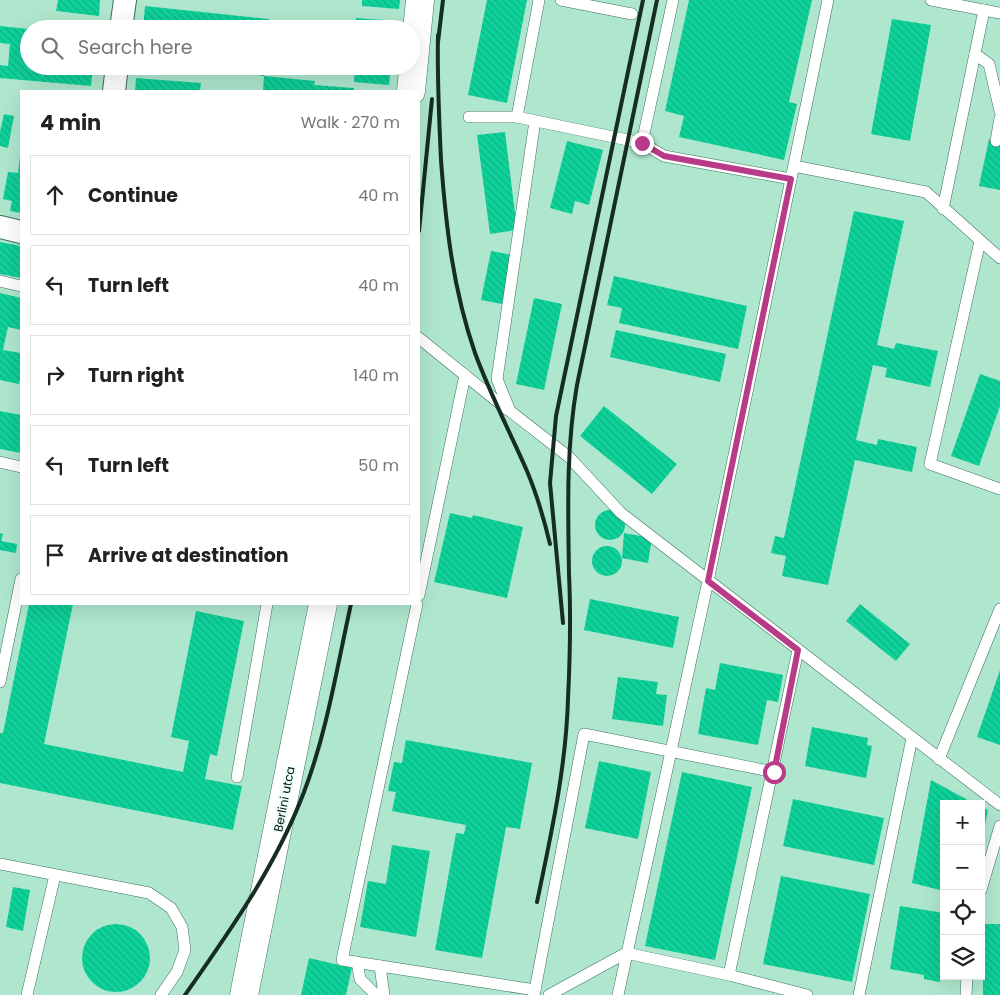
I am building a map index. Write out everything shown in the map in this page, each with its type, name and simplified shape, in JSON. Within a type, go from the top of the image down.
[{"type":"street","points":[[122,20],[125,0]]},
{"type":"street","points":[[418,20],[420,0]]},
{"type":"street","points":[[114,90],[116,75]]},
{"type":"street","points":[[410,90],[412,75]]},
{"type":"street","points":[[0,227],[20,232]]},
{"type":"street","name":"Berlini utca","points":[[244,995],[323,605]]},
{"type":"lane","points":[[517,117],[539,0]]},
{"type":"lane","points":[[562,0],[632,14]]},
{"type":"lane","points":[[642,143],[673,0]]},
{"type":"lane","points":[[618,995],[708,581],[828,0]]},
{"type":"lane","points":[[931,0],[1000,12]]},
{"type":"lane","points":[[943,209],[984,10]]},
{"type":"lane","points":[[975,54],[990,64],[1000,111]]},
{"type":"lane","points":[[468,117],[517,117],[642,143],[664,156],[791,179]]},
{"type":"lane","points":[[996,141],[1000,118]]},
{"type":"lane","points":[[510,411],[497,379],[534,121]]},
{"type":"lane","points":[[794,166],[926,192],[1000,258]]},
{"type":"lane","points":[[980,241],[930,464],[1000,489]]},
{"type":"lane","points":[[0,281],[20,286]]},
{"type":"lane","points":[[420,339],[568,457],[621,513],[1000,805]]},
{"type":"lane","points":[[420,590],[465,375]]},
{"type":"lane","points":[[0,462],[20,466]]},
{"type":"lane","points":[[0,682],[20,584]]},
{"type":"lane","points":[[237,777],[267,605]]},
{"type":"lane","points":[[417,605],[342,960],[535,993],[584,734],[774,772]]},
{"type":"lane","points":[[939,759],[1000,608]]},
{"type":"lane","points":[[729,975],[774,772],[798,650]]},
{"type":"lane","points":[[859,995],[912,738]]},
{"type":"lane","points":[[985,877],[1000,826]]},
{"type":"lane","points":[[0,864],[149,893],[171,908],[182,927],[185,950],[177,972],[161,995]]},
{"type":"lane","points":[[27,995],[55,874]]},
{"type":"lane","points":[[549,995],[626,953],[729,975],[807,995]]},
{"type":"lane","points":[[357,962],[360,980],[376,995]]},
{"type":"lane","points":[[380,966],[384,995]]},
{"type":"lane","points":[[966,995],[967,980]]},
{"type":"building","points":[[58,0],[100,0],[99,16],[56,11]]},
{"type":"building","points":[[362,0],[400,0],[399,9],[362,6]]},
{"type":"building","points":[[487,0],[527,0],[507,103],[468,95]]},
{"type":"building","points":[[689,0],[812,0],[789,102],[797,104],[784,160],[679,137],[684,116],[665,111]]},
{"type":"building","points":[[145,6],[269,19],[269,20],[144,20]]},
{"type":"building","points":[[356,18],[382,20],[356,20]]},
{"type":"building","points":[[892,19],[931,25],[910,141],[871,134]]},
{"type":"building","points":[[0,26],[20,28],[20,75],[92,75],[91,86],[0,78],[0,65],[8,66],[10,44],[0,43]]},
{"type":"building","points":[[354,75],[390,75],[389,85],[354,82]]},
{"type":"building","points":[[264,76],[315,81],[314,85],[354,88],[354,90],[263,90]]},
{"type":"building","points":[[136,78],[201,83],[200,90],[135,90]]},
{"type":"building","points":[[4,114],[14,116],[8,148],[0,146],[0,132]]},
{"type":"building","points":[[505,132],[517,230],[490,234],[477,135]]},
{"type":"building","points":[[989,139],[1000,141],[1000,190],[979,186]]},
{"type":"building","points":[[567,141],[603,150],[589,205],[575,201],[572,214],[550,208]]},
{"type":"building","points":[[20,156],[20,213],[10,211],[12,201],[3,199],[8,172],[18,173]]},
{"type":"building","points":[[854,211],[904,221],[877,345],[894,349],[896,343],[938,351],[930,387],[885,377],[887,368],[873,365],[856,440],[877,445],[878,439],[917,447],[912,472],[855,460],[828,585],[782,576],[786,556],[771,553],[775,536],[784,538]]},
{"type":"building","points":[[0,242],[20,246],[20,278],[0,274]]},
{"type":"building","points":[[491,251],[512,255],[502,304],[481,300]]},
{"type":"building","points":[[614,276],[747,306],[738,349],[619,323],[622,308],[607,305]]},
{"type":"building","points":[[0,293],[20,298],[20,330],[8,327],[3,350],[20,353],[20,378],[19,384],[0,380]]},
{"type":"building","points":[[534,298],[562,304],[544,390],[516,384]]},
{"type":"building","points":[[616,330],[726,354],[720,382],[610,357]]},
{"type":"building","points":[[980,374],[1000,381],[1000,406],[979,466],[951,456]]},
{"type":"building","points":[[604,406],[677,464],[652,494],[580,436]]},
{"type":"building","points":[[0,411],[20,415],[20,453],[0,449]]},
{"type":"building","points":[[610,510],[621,514],[625,525],[621,536],[610,540],[599,536],[595,525],[599,514]]},
{"type":"building","points":[[450,513],[472,518],[473,515],[523,527],[507,598],[434,582]]},
{"type":"building","points":[[0,533],[3,534],[1,541],[17,544],[16,553],[0,550]]},
{"type":"building","points":[[624,533],[652,538],[648,563],[622,558]]},
{"type":"building","points":[[607,546],[613,547],[621,555],[621,567],[613,575],[607,576],[601,575],[593,567],[592,561],[593,555],[601,547]]},
{"type":"building","points":[[590,599],[679,617],[673,648],[584,630]]},
{"type":"building","points":[[860,604],[910,644],[896,661],[846,621]]},
{"type":"building","points":[[29,605],[73,605],[44,744],[183,772],[189,741],[171,737],[196,611],[244,621],[217,756],[210,754],[205,779],[242,786],[233,830],[0,783],[0,733],[3,733]]},
{"type":"building","points":[[720,663],[783,675],[778,702],[767,700],[758,745],[698,734],[706,688],[715,690]]},
{"type":"building","points":[[1000,670],[1000,745],[977,737]]},
{"type":"building","points":[[618,677],[658,682],[656,694],[667,695],[663,726],[612,719]]},
{"type":"building","points":[[812,727],[868,738],[867,745],[872,746],[866,778],[805,766]]},
{"type":"building","points":[[406,740],[532,763],[520,829],[506,827],[482,958],[435,950],[456,833],[464,834],[466,825],[392,811],[396,792],[388,791],[394,762],[402,763]]},
{"type":"building","points":[[599,761],[651,772],[638,839],[585,828]]},
{"type":"building","points":[[682,772],[752,787],[715,960],[645,946]]},
{"type":"building","points":[[931,780],[968,800],[940,800],[940,890],[912,883]]},
{"type":"building","points":[[793,799],[884,818],[874,865],[783,846]]},
{"type":"building","points":[[985,809],[988,810],[985,825]]},
{"type":"building","points":[[392,845],[430,851],[416,937],[360,927],[368,881],[386,884]]},
{"type":"building","points":[[781,876],[870,894],[852,982],[763,964]]},
{"type":"building","points":[[13,887],[30,890],[23,931],[6,927]]},
{"type":"building","points":[[900,906],[940,912],[940,982],[924,979],[924,975],[890,969]]},
{"type":"building","points":[[116,924],[129,927],[140,934],[147,945],[150,958],[147,971],[140,982],[129,989],[116,992],[103,989],[92,982],[85,971],[82,958],[85,945],[92,934],[103,927]]},
{"type":"building","points":[[985,924],[1000,924],[1000,995],[983,995],[983,980],[985,980]]},
{"type":"building","points":[[309,958],[352,968],[346,995],[301,995]]},
{"type":"railway","points":[[438,42],[443,0]]},
{"type":"railway","points":[[563,623],[550,483],[556,416],[643,0]]},
{"type":"railway","points":[[537,902],[557,801],[567,725],[570,637],[568,479],[573,409],[657,0]]},
{"type":"railway","points":[[438,35],[438,98],[443,185],[448,234],[461,305],[475,353],[531,480],[550,544]]},
{"type":"railway","points":[[420,221],[432,99]]},
{"type":"railway","points":[[185,995],[251,897],[293,819],[319,746],[351,605]]},
{"type":"route","points":[[642,143],[664,156],[791,179],[708,581],[798,650],[774,772]]}]
